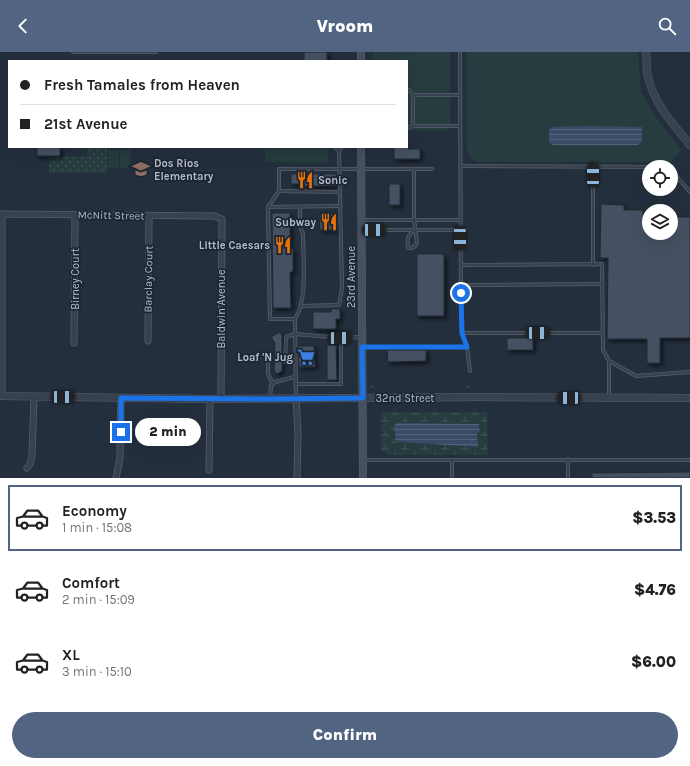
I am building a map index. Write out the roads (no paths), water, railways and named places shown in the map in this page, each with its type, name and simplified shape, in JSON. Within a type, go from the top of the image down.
[{"type":"main road","name":"23rd Avenue","points":[[361,148],[363,478]]},
{"type":"street","points":[[646,52],[647,75],[654,96],[662,109],[690,145]]},
{"type":"street","points":[[1,214],[1,396]]},
{"type":"street","name":"McNitt Street","points":[[1,214],[214,216],[222,219]]},
{"type":"street","name":"Birney Court","points":[[74,342],[75,215]]},
{"type":"street","name":"Barclay Court","points":[[148,342],[149,216]]},
{"type":"street","name":"Baldwin Avenue","points":[[221,399],[222,219]]},
{"type":"street","name":"32nd Street","points":[[1,396],[210,399],[690,398]]},
{"type":"street","points":[[27,468],[30,464],[32,456],[34,397]]},
{"type":"street","points":[[116,478],[120,458],[121,398]]},
{"type":"street","points":[[209,470],[210,399]]},
{"type":"street","points":[[296,399],[298,433],[297,478]]},
{"type":"lane","points":[[73,52],[156,52]]},
{"type":"lane","points":[[460,52],[460,230],[462,333],[467,347],[470,371]]},
{"type":"lane","points":[[408,90],[413,95],[413,126]]},
{"type":"lane","points":[[413,95],[460,95]]},
{"type":"lane","points":[[408,128],[413,126],[460,126]]},
{"type":"lane","points":[[336,148],[340,151]]},
{"type":"lane","points":[[301,306],[339,305],[342,288],[340,192],[340,151],[342,148]]},
{"type":"lane","points":[[460,166],[642,167]]},
{"type":"lane","points":[[593,166],[593,265]]},
{"type":"lane","points":[[295,319],[270,319],[268,207],[279,191],[279,169],[432,169]]},
{"type":"lane","points":[[414,169],[414,220],[417,242],[415,246],[408,248],[409,234],[415,230]]},
{"type":"lane","points":[[678,178],[690,192]]},
{"type":"lane","points":[[279,191],[340,192]]},
{"type":"lane","points":[[268,207],[341,206]]},
{"type":"lane","points":[[296,399],[295,319],[301,306],[303,288],[303,234],[300,227],[300,207]]},
{"type":"lane","points":[[362,220],[460,220]]},
{"type":"lane","points":[[362,230],[460,230]]},
{"type":"lane","points":[[461,265],[602,264],[602,350],[609,361],[636,376],[690,372]]},
{"type":"lane","points":[[461,285],[602,284]]},
{"type":"lane","points":[[462,333],[602,333]]},
{"type":"lane","points":[[285,362],[286,337],[295,334],[340,338],[362,337]]},
{"type":"lane","points":[[295,384],[341,384],[340,338]]},
{"type":"lane","points":[[362,347],[467,347]]},
{"type":"lane","points":[[609,361],[609,398]]},
{"type":"lane","points":[[268,362],[268,374],[273,384]]},
{"type":"lane","points":[[270,399],[271,385],[275,382],[295,377]]},
{"type":"lane","points":[[363,460],[690,460]]},
{"type":"lane","points":[[568,460],[568,478]]},
{"type":"lane","points":[[452,461],[452,478]]},
{"type":"water","points":[[552,127],[642,127],[642,142],[638,145],[553,145],[549,142],[549,130]]},
{"type":"water","points":[[397,423],[479,424],[480,431],[477,434],[478,447],[401,442],[396,440],[394,427]]},
{"type":"place","name":"Dos Rios Elementary","points":[[141,169]]},
{"type":"place","name":"Sonic","points":[[305,180]]},
{"type":"place","name":"Subway","points":[[329,222]]},
{"type":"place","name":"Little Caesars","points":[[283,245]]},
{"type":"place","name":"Loaf 'N Jug","points":[[306,357]]}]
